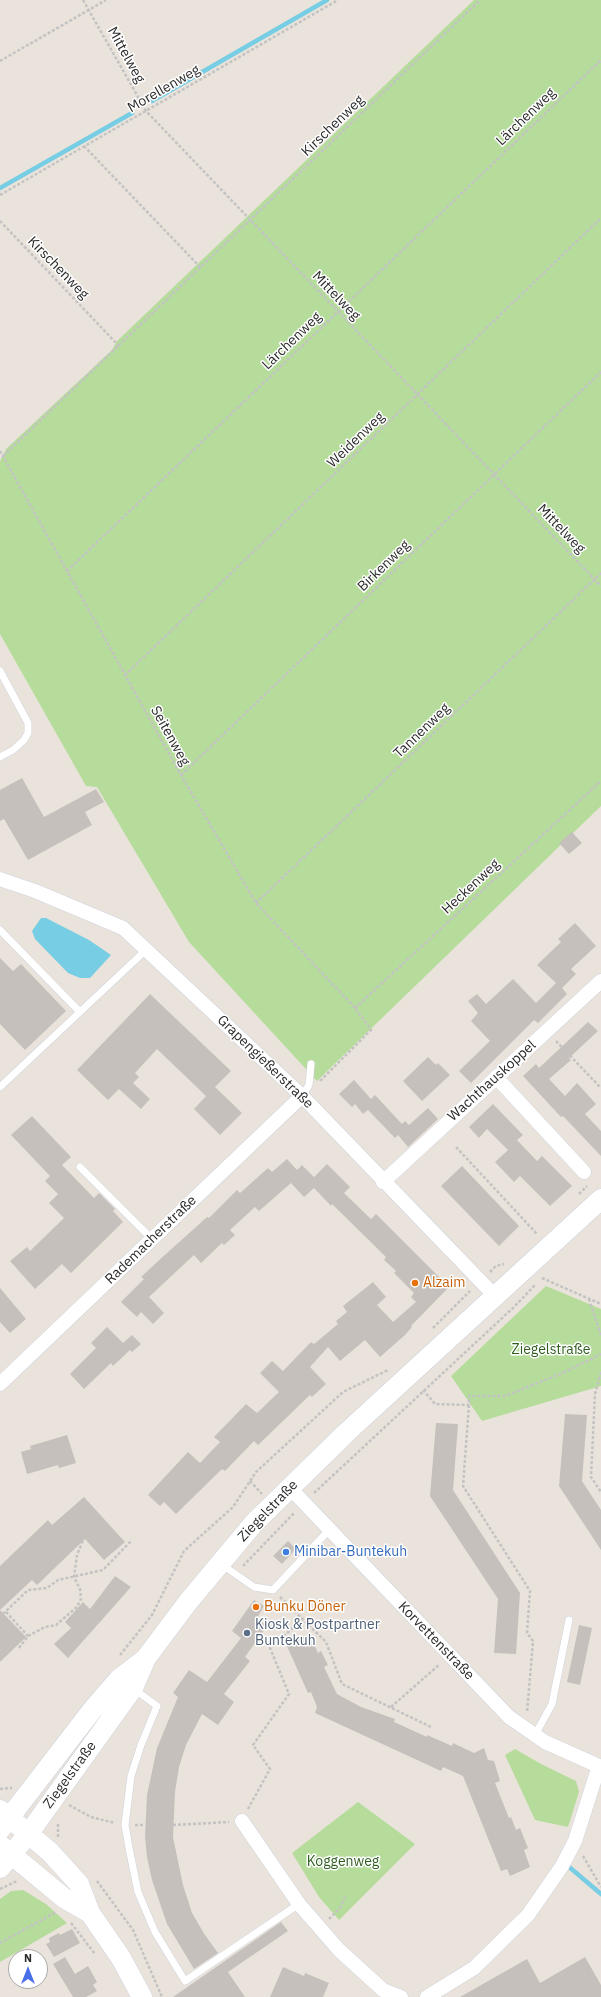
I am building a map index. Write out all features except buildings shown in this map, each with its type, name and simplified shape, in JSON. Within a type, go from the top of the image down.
[{"type":"main road","name":"Ziegelstraße","points":[[3,1820],[119,1679],[146,1658],[227,1569],[254,1523],[494,1295],[601,1199]]},
{"type":"main road","name":"Ziegelstraße","points":[[4,1856],[29,1833],[133,1688],[146,1658]]},
{"type":"main road","points":[[3,1820],[29,1833],[50,1852],[79,1884],[90,1913],[121,1958],[142,1997]]},
{"type":"main road","points":[[4,1856],[64,1898],[90,1913]]},
{"type":"street","name":"Grapengießerstraße","points":[[0,879],[35,891],[122,928],[302,1096],[383,1182],[494,1295]]},
{"type":"street","name":"Wachthauskoppel","points":[[383,1182],[601,981]]},
{"type":"street","points":[[496,1077],[584,1172]]},
{"type":"street","name":"Rademacherstraße","points":[[0,1384],[302,1096]]},
{"type":"street","name":"Korvettenstraße","points":[[290,1488],[509,1717],[546,1742],[600,1767]]},
{"type":"street","points":[[428,1997],[474,1968],[528,1914],[562,1866],[574,1841],[600,1767]]},
{"type":"street","points":[[242,1821],[299,1904],[339,1950],[383,1990],[401,1997]]},
{"type":"lane","points":[[0,671],[28,723],[28,733],[24,740],[13,750],[0,758]]},
{"type":"lane","points":[[0,930],[80,1012]]},
{"type":"lane","points":[[0,1088],[146,950]]},
{"type":"lane","points":[[302,1096],[309,1084],[311,1064]]},
{"type":"lane","points":[[80,1167],[152,1239]]},
{"type":"lane","points":[[227,1569],[254,1587],[273,1590],[330,1530]]},
{"type":"lane","points":[[535,1735],[552,1704],[569,1620]]},
{"type":"lane","points":[[133,1688],[157,1706],[141,1745],[131,1776],[125,1825],[138,1892],[155,1932],[185,1981],[299,1904]]},
{"type":"path","name":"Mittelweg","points":[[83,0],[146,111],[601,586]]},
{"type":"path","points":[[0,61],[106,0]]},
{"type":"path","name":"Morellenweg","points":[[0,195],[338,0]]},
{"type":"path","name":"Kirschenweg","points":[[3,456],[480,0]]},
{"type":"path","name":"Lärchenweg","points":[[66,570],[601,60]]},
{"type":"path","points":[[84,146],[200,267]]},
{"type":"path","name":"Weidenweg","points":[[125,675],[601,218]]},
{"type":"path","name":"Kirschenweg","points":[[0,221],[119,346]]},
{"type":"path","name":"Birkenweg","points":[[181,775],[601,372]]},
{"type":"path","name":"Seitenweg","points":[[0,451],[181,775],[256,903],[355,1008],[371,1030],[309,1092],[302,1096]]},
{"type":"path","name":"Tannenweg","points":[[256,903],[601,573]]},
{"type":"path","name":"Heckenweg","points":[[355,1008],[601,781]]},
{"type":"path","points":[[547,1032],[601,1088]]},
{"type":"path","points":[[456,1147],[537,1234]]},
{"type":"path","points":[[542,1278],[601,1304]]},
{"type":"path","points":[[227,1569],[304,1502],[514,1307],[529,1290]]},
{"type":"path","points":[[589,1299],[601,1335]]},
{"type":"path","points":[[523,1726],[527,1712],[533,1641],[527,1633],[530,1591],[463,1486],[469,1396],[505,1396],[565,1372],[601,1354]]},
{"type":"path","points":[[601,1372],[595,1394],[590,1476],[601,1492]]},
{"type":"path","points":[[423,1390],[435,1404],[469,1405]]},
{"type":"path","points":[[19,1648],[28,1636],[44,1627],[56,1625],[77,1607],[81,1599],[74,1576],[77,1555],[84,1538]]},
{"type":"path","points":[[28,1636],[5,1613],[28,1590],[47,1588],[58,1580],[103,1570],[132,1540]]},
{"type":"path","points":[[273,1590],[326,1642],[342,1684],[431,1727]]},
{"type":"path","points":[[173,1825],[242,1821],[270,1768],[254,1745],[289,1694],[270,1648],[303,1619]]},
{"type":"path","points":[[391,1707],[450,1656]]},
{"type":"path","points":[[0,1789],[14,1788]]},
{"type":"path","points":[[65,1803],[91,1817],[125,1825],[145,1825]]},
{"type":"path","points":[[56,1828],[59,1822]]},
{"type":"path","points":[[574,1841],[601,1887]]},
{"type":"path","points":[[95,1879],[133,1930],[162,1997]]},
{"type":"path","points":[[0,1889],[12,1885],[19,1880]]},
{"type":"path","points":[[319,1927],[340,1908],[345,1897]]},
{"type":"path","points":[[0,1943],[60,1910]]},
{"type":"path","points":[[68,1919],[98,1957]]},
{"type":"green space","points":[[474,0],[601,0],[601,806],[317,1081],[189,942],[97,787],[86,786],[0,634],[0,461],[6,449],[112,350],[117,341]]},
{"type":"green space","name":"Ziegelstraße","points":[[546,1286],[601,1309],[601,1386],[482,1421],[451,1376]]},
{"type":"green space","points":[[515,1749],[541,1764],[576,1781],[579,1792],[568,1827],[535,1820],[505,1755]]},
{"type":"green space","name":"Koggenweg","points":[[358,1802],[415,1844],[339,1920],[319,1897],[292,1853]]},
{"type":"green space","points":[[23,1890],[46,1904],[67,1923],[22,1949],[8,1949],[8,1957],[0,1962],[0,1899],[11,1891]]},
{"type":"water","points":[[41,918],[46,918],[89,940],[111,955],[90,978],[80,978],[68,973],[35,939],[32,931]]},
{"type":"waterway","points":[[152,101],[327,0]]},
{"type":"waterway","points":[[0,188],[132,113]]},
{"type":"waterway","points":[[568,1866],[601,1894]]},
{"type":"place","name":"Alzaim","points":[[415,1283]]},
{"type":"place","name":"Minibar-Buntekuh","points":[[286,1552]]},
{"type":"place","name":"Bunku Döner","points":[[256,1607]]},
{"type":"place","name":"Kiosk & Postpartner Buntekuh","points":[[247,1633]]}]
